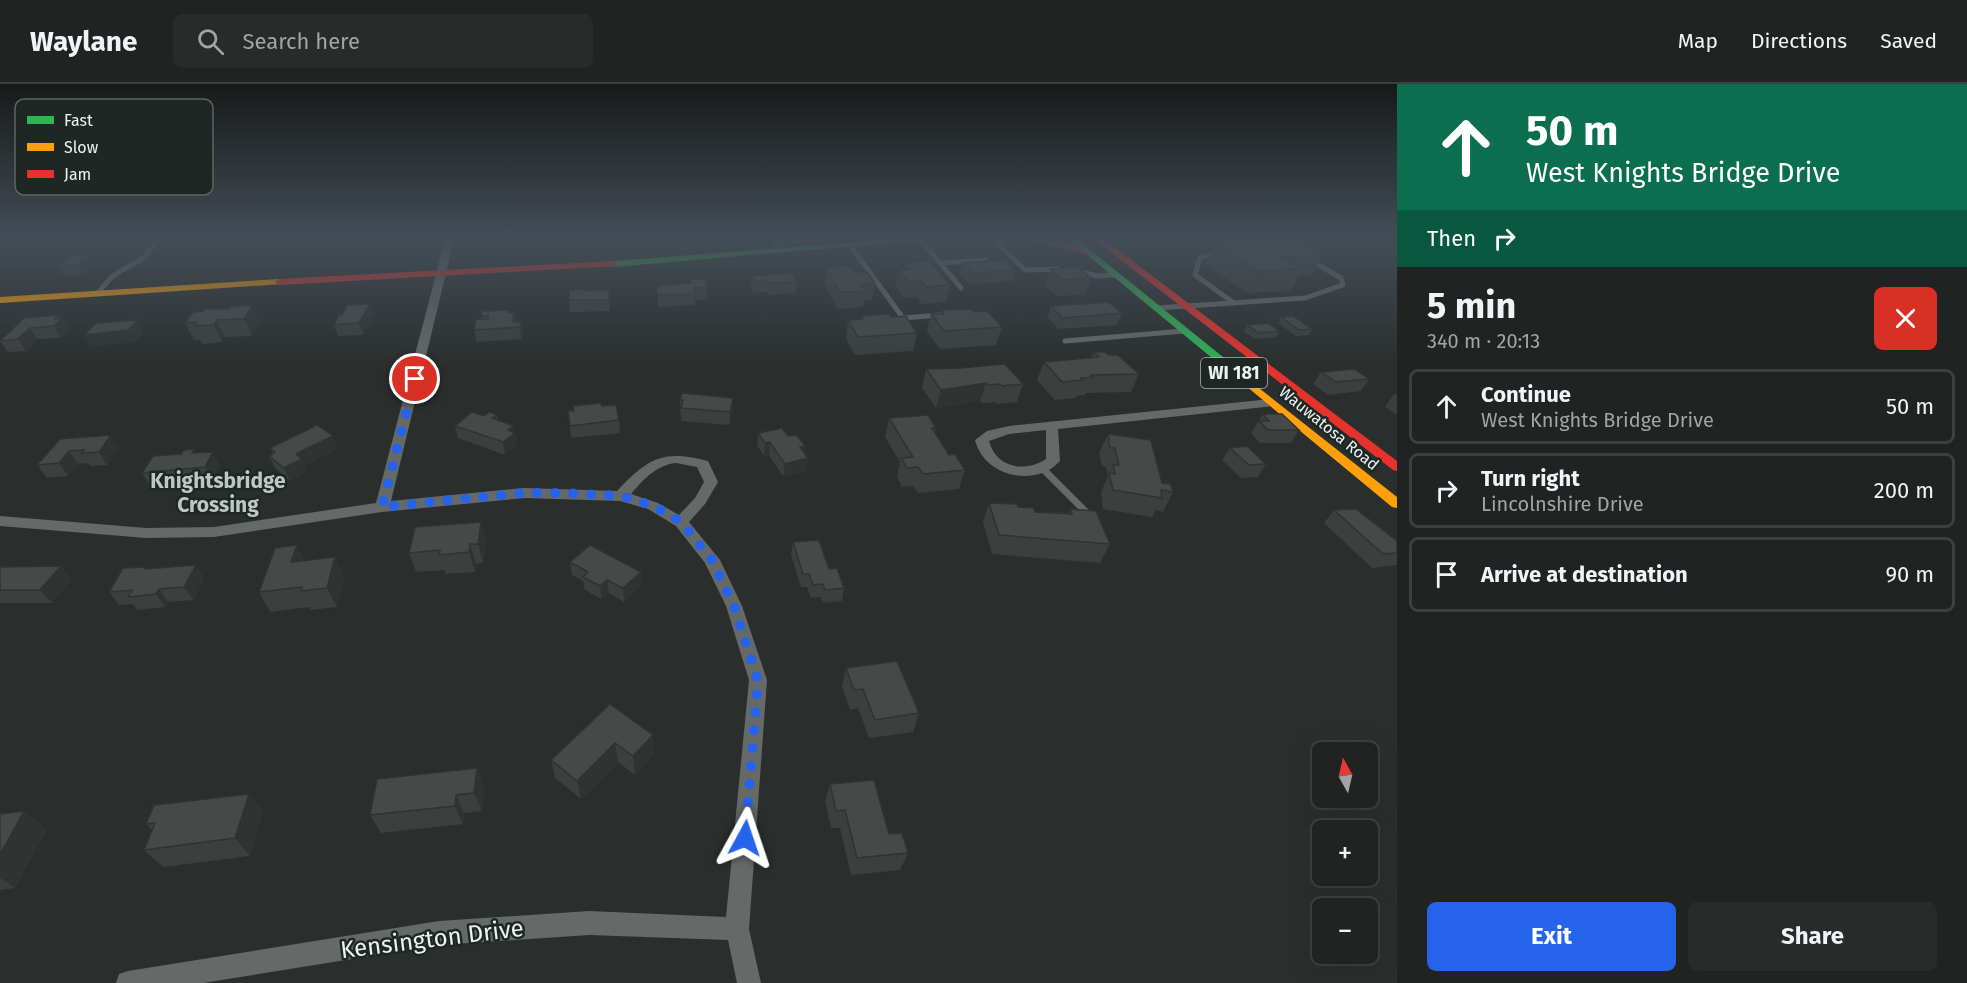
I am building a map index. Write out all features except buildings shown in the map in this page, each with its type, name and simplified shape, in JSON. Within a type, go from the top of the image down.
[{"type":"main road","points":[[0,300],[286,282]]},
{"type":"main road","name":"Wauwatosa Road","points":[[1124,282],[1397,504]]},
{"type":"main road","points":[[1141,282],[1184,307]]},
{"type":"main road","name":"Wauwatosa Road","points":[[1152,282],[1397,467]]},
{"type":"street","points":[[382,507],[440,282]]},
{"type":"street","points":[[1052,426],[1053,461],[1043,469],[1030,472],[1010,470],[992,462],[982,450],[982,440],[992,434],[1009,430],[1271,403]]},
{"type":"street","points":[[621,496],[640,475],[659,461],[682,458],[703,464],[711,482],[700,501],[681,522]]},
{"type":"street","points":[[0,521],[116,531],[183,533],[243,528],[382,507],[525,493],[621,496],[654,506],[681,522],[712,560],[734,606],[758,681],[737,929],[749,983]]},
{"type":"street","name":"Kensington Drive","points":[[128,983],[439,933],[589,923],[737,929]]},
{"type":"lane","points":[[97,294],[108,282]]},
{"type":"lane","points":[[877,282],[903,318]]},
{"type":"lane","points":[[956,282],[961,288]]},
{"type":"lane","points":[[1205,282],[1234,303]]},
{"type":"lane","points":[[1156,308],[1305,298],[1343,285],[1342,282]]},
{"type":"lane","points":[[892,319],[951,314]]},
{"type":"lane","points":[[1065,341],[1184,332]]},
{"type":"lane","points":[[1043,469],[1074,497],[1098,525]]},
{"type":"traffic: fast","points":[[1125,282],[1250,384]]},
{"type":"traffic: slow","points":[[0,300],[279,282]]},
{"type":"traffic: slow","points":[[1250,384],[1397,504]]},
{"type":"traffic: jam","points":[[1154,282],[1397,467]]},
{"type":"district","name":"Knightsbridge Crossing","points":[[218,493]]},
{"type":"route","points":[[415,379],[382,507],[525,493],[621,496],[654,506],[681,522],[712,560],[734,606],[758,681],[745,838]]}]
